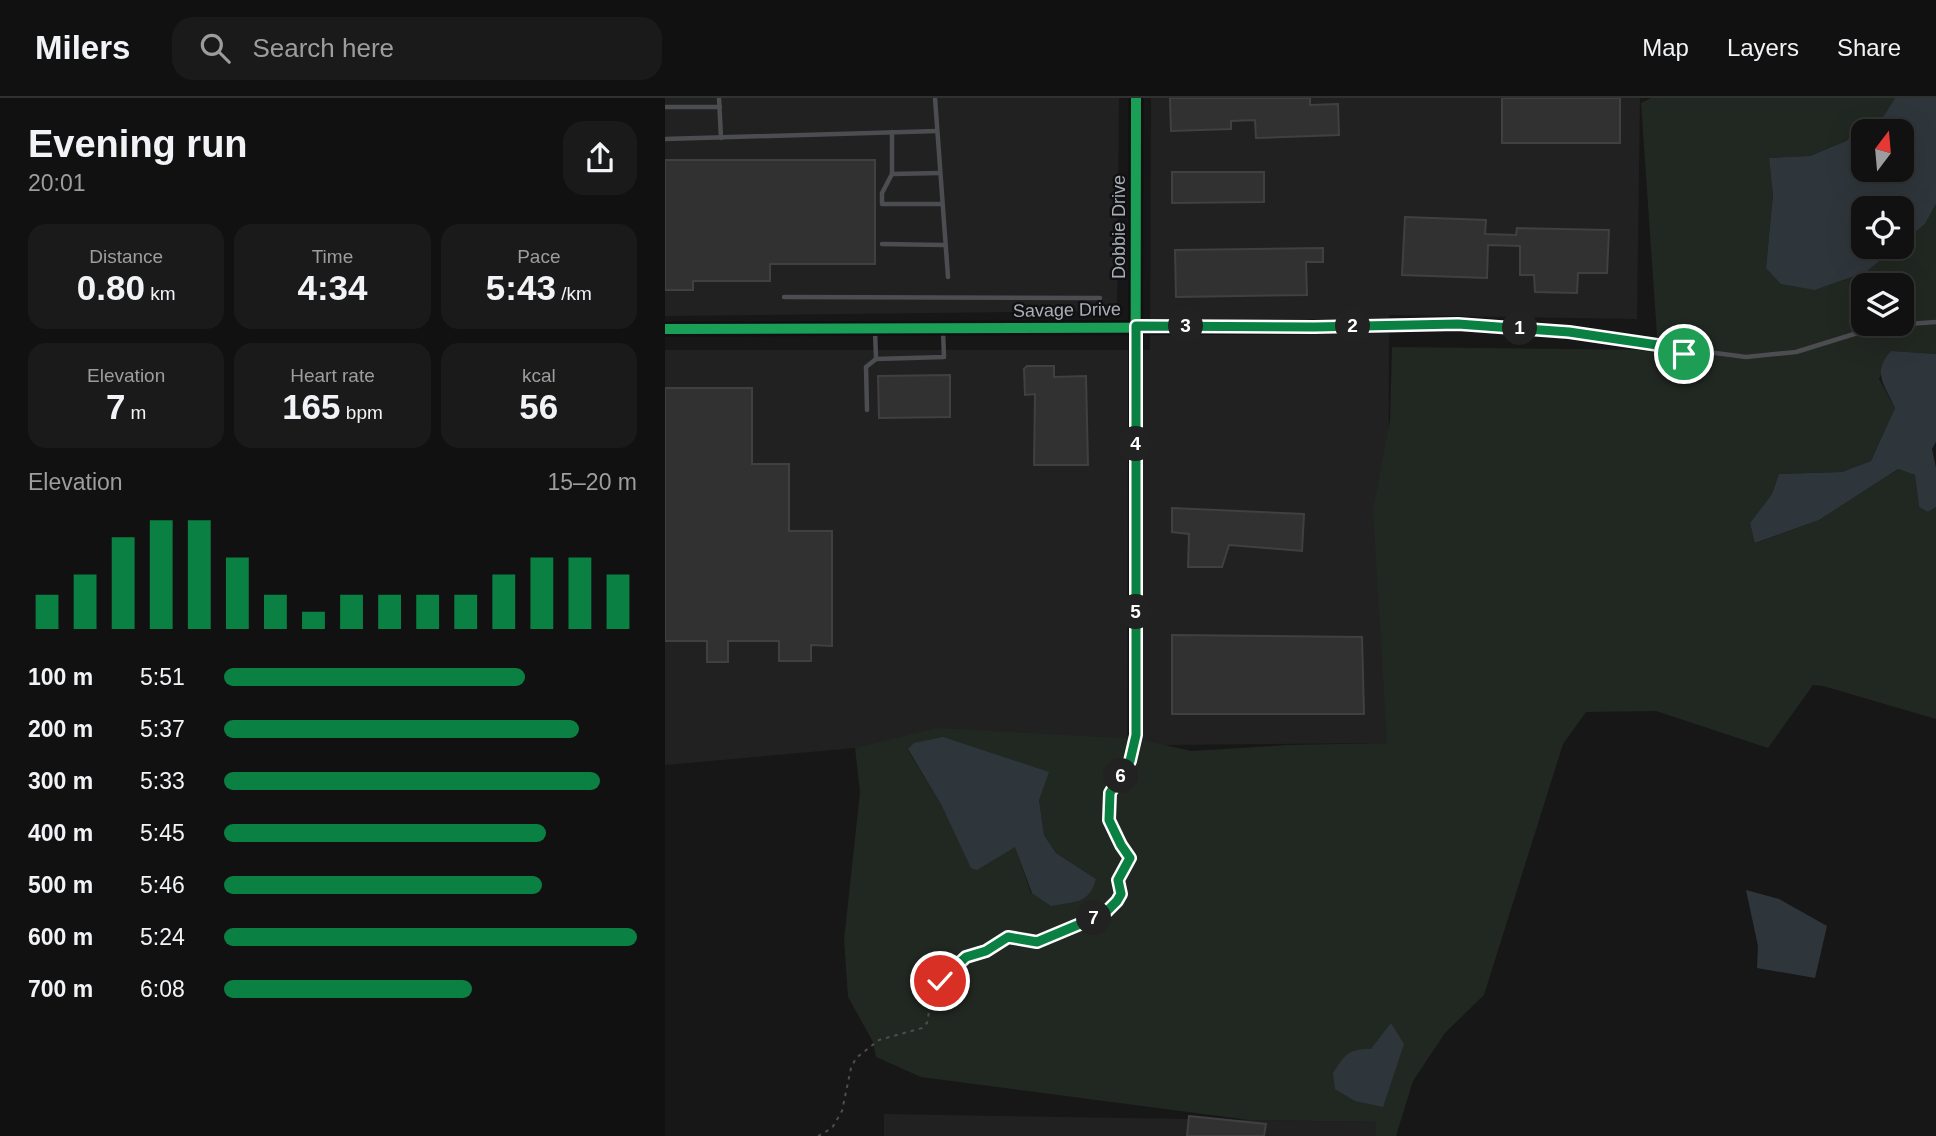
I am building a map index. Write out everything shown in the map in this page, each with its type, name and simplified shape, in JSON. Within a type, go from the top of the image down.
[{"type":"street","name":"Dobbie Drive","points":[[1136,98],[1136,735]]},
{"type":"street","name":"Savage Drive","points":[[665,330],[1458,324],[1569,332],[1678,348]]},
{"type":"lane","points":[[719,98],[721,138]]},
{"type":"lane","points":[[935,98],[948,277]]},
{"type":"lane","points":[[665,107],[720,107]]},
{"type":"lane","points":[[665,139],[937,131]]},
{"type":"lane","points":[[892,132],[892,174],[882,193],[882,204],[942,204]]},
{"type":"lane","points":[[892,174],[940,173]]},
{"type":"lane","points":[[882,244],[945,245]]},
{"type":"lane","points":[[784,297],[1100,298]]},
{"type":"lane","name":"Savage Drive","points":[[1678,348],[1684,354],[1696,355],[1700,351],[1745,357],[1796,352],[1880,327],[1936,322]]},
{"type":"lane","points":[[867,410],[866,367],[876,359],[944,357],[943,328]]},
{"type":"lane","points":[[875,329],[876,359]]},
{"type":"path","points":[[818,1136],[832,1128],[842,1111],[851,1068],[856,1058],[879,1040],[922,1028],[927,1023],[931,1001],[940,981],[966,957],[986,951],[1008,937],[1037,942],[1104,914],[1117,901],[1121,894],[1118,880],[1130,858],[1109,820],[1110,793],[1130,761],[1136,735]]},
{"type":"shaded area","points":[[665,98],[1119,98],[1117,311],[665,316]]},
{"type":"shaded area","points":[[1151,98],[1640,98],[1637,319],[1389,315],[1388,743],[855,748],[665,765],[665,350],[1150,350]]},
{"type":"shaded area","points":[[1651,98],[1895,98],[1885,116],[1877,119],[1851,119],[1851,137],[1846,141],[1810,156],[1769,158],[1773,195],[1766,268],[1815,290],[1851,277],[1851,336],[1914,336],[1914,273],[1863,273],[1882,259],[1914,259],[1914,233],[1925,224],[1936,204],[1936,354],[1891,351],[1879,379],[1895,408],[1871,461],[1842,472],[1779,474],[1772,494],[1750,523],[1756,543],[1819,520],[1898,469],[1915,475],[1919,507],[1928,512],[1936,507],[1936,719],[1813,685],[1768,748],[1656,711],[1586,712],[1563,744],[1484,995],[1445,1033],[1413,1081],[1396,1136],[1375,1136],[1376,1122],[1249,1120],[921,1077],[876,1057],[873,1042],[848,997],[844,940],[860,792],[855,748],[937,728],[1137,739],[1192,751],[1387,743],[1373,510],[1390,420],[1392,347],[1658,350],[1641,103]],"holes":[[[908,750],[1039,800],[1044,835],[1056,853],[1096,879],[1031,893],[1015,846],[942,806]]]},
{"type":"shaded area","points":[[1895,98],[1936,98],[1936,204],[1925,224],[1914,233],[1914,196],[1851,196],[1851,259],[1882,259],[1866,272],[1851,273],[1851,277],[1815,290],[1781,284],[1766,268],[1773,195],[1769,158],[1810,156],[1851,137],[1851,182],[1915,182],[1915,119],[1877,119],[1884,116]]},
{"type":"shaded area","points":[[1891,351],[1936,354],[1936,442],[1932,449],[1936,468],[1936,507],[1928,512],[1919,507],[1915,475],[1898,469],[1819,520],[1755,543],[1750,523],[1772,494],[1779,474],[1842,472],[1871,461],[1895,408],[1881,373],[1885,359]]},
{"type":"shaded area","points":[[943,737],[1049,772],[1039,800],[1044,835],[1056,853],[1096,879],[1085,898],[1051,906],[1032,893],[1015,847],[977,870],[971,868],[942,806],[908,749],[914,743]]},
{"type":"shaded area","points":[[1746,890],[1779,899],[1827,926],[1815,978],[1757,968],[1758,946]]},
{"type":"shaded area","points":[[1391,1023],[1404,1044],[1383,1107],[1355,1101],[1335,1089],[1333,1073],[1344,1057],[1357,1050],[1371,1049]]},
{"type":"shaded area","points":[[884,1114],[1377,1122],[1375,1136],[884,1136]]},
{"type":"building","points":[[1170,98],[1310,98],[1310,105],[1338,104],[1339,135],[1256,138],[1255,120],[1231,121],[1231,129],[1171,131]]},
{"type":"building","points":[[1502,98],[1620,98],[1620,143],[1502,143]]},
{"type":"building","points":[[665,160],[875,160],[875,264],[770,264],[770,281],[693,281],[693,290],[665,290]]},
{"type":"building","points":[[1172,172],[1264,172],[1264,202],[1172,203]]},
{"type":"building","points":[[1405,217],[1486,220],[1485,234],[1516,235],[1517,228],[1609,230],[1607,273],[1578,273],[1577,293],[1535,292],[1534,275],[1520,275],[1520,246],[1488,245],[1487,278],[1402,275]]},
{"type":"building","points":[[1323,248],[1323,262],[1306,262],[1307,295],[1176,297],[1175,250]]},
{"type":"building","points":[[1027,366],[1054,366],[1054,377],[1086,376],[1088,465],[1034,465],[1035,394],[1025,395],[1024,369]]},
{"type":"building","points":[[950,375],[950,417],[879,418],[878,376]]},
{"type":"building","points":[[665,388],[752,388],[752,464],[789,464],[789,531],[832,531],[832,646],[811,645],[811,661],[779,661],[779,641],[728,641],[728,662],[707,662],[707,641],[665,641]]},
{"type":"building","points":[[1172,508],[1304,514],[1302,551],[1229,545],[1222,567],[1188,567],[1189,534],[1172,532]]},
{"type":"building","points":[[1172,635],[1362,637],[1364,714],[1172,714]]},
{"type":"building","points":[[1189,1116],[1266,1124],[1264,1136],[1187,1136]]},
{"type":"cycle path","points":[[1135,735],[1136,98]]},
{"type":"cycle path","points":[[665,329],[1458,324],[1569,332],[1678,348]]},
{"type":"route","points":[[940,981],[966,957],[986,951],[1008,937],[1037,942],[1104,914],[1121,894],[1118,880],[1130,858],[1109,820],[1110,793],[1130,761],[1136,735],[1136,326],[1314,327],[1458,324],[1569,332],[1678,348],[1684,354]]}]
